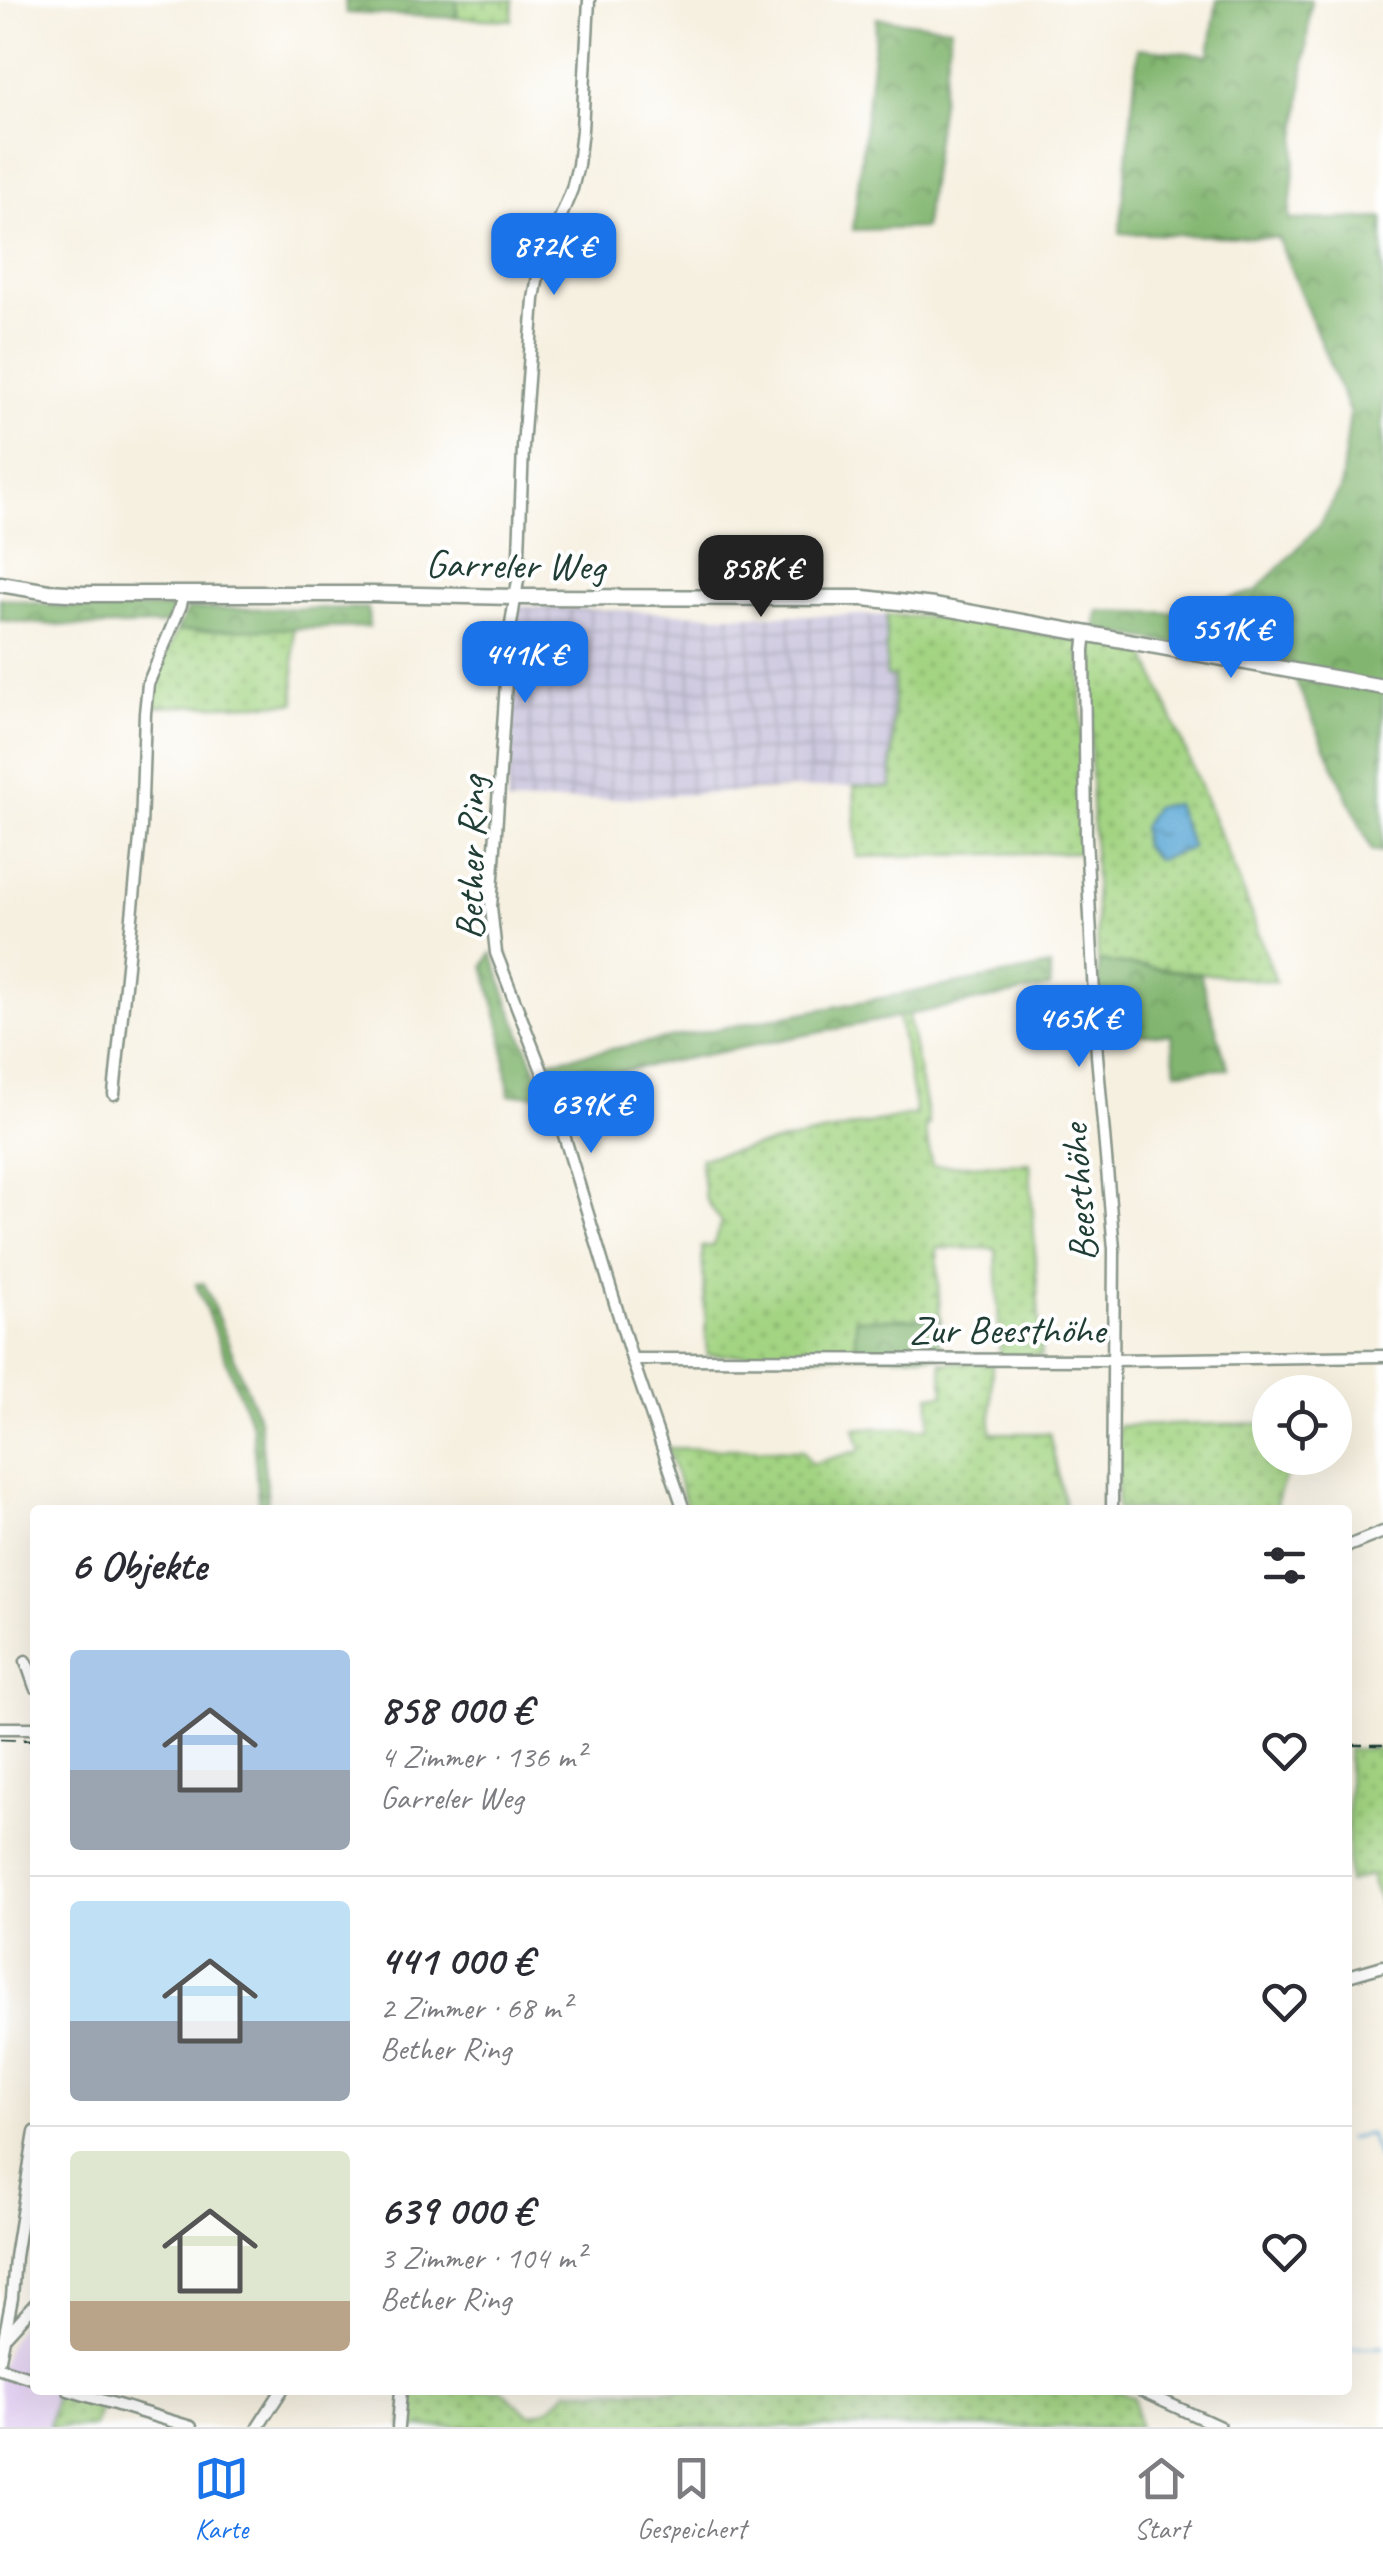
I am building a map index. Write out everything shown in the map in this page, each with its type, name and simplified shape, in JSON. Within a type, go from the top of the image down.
[{"type":"street","name":"Bether Ring","points":[[589,0],[578,165],[540,270],[534,298],[491,907],[496,953],[553,1098],[632,1359],[682,1505]]},
{"type":"street","name":"Garreler Weg","points":[[0,584],[84,594],[864,598],[1086,632],[1383,687]]},
{"type":"street","points":[[114,1094],[142,828],[148,684],[182,595]]},
{"type":"street","name":"Beesthöhe","points":[[1086,632],[1086,836],[1114,1249],[1112,1505]]},
{"type":"street","name":"Zur Beesthöhe","points":[[632,1359],[1383,1356]]},
{"type":"street","points":[[1352,1544],[1383,1532]]},
{"type":"street","points":[[26,1661],[30,1673]]},
{"type":"street","points":[[0,1728],[30,1728]]},
{"type":"street","points":[[1352,1975],[1383,1966]]},
{"type":"street","points":[[0,2359],[30,2163]]},
{"type":"street","points":[[6,2337],[30,2310]]},
{"type":"street","points":[[0,2368],[30,2377]]},
{"type":"street","points":[[84,2395],[190,2427]]},
{"type":"street","points":[[258,2427],[279,2395]]},
{"type":"street","points":[[398,2427],[401,2395]]},
{"type":"street","points":[[1150,2395],[1220,2427]]},
{"type":"shaded area","points":[[519,606],[722,615],[887,615],[886,676],[894,676],[892,789],[854,786],[507,804]]},
{"type":"shaded area","points":[[25,2319],[30,2322],[30,2395],[55,2395],[49,2427],[0,2427],[0,2370],[9,2344]]},
{"type":"green space","points":[[345,0],[457,0],[457,18],[346,13]]},
{"type":"green space","points":[[457,0],[513,0],[512,20],[457,18]]},
{"type":"green space","points":[[1217,0],[1311,0],[1289,220],[1383,218],[1383,852],[1372,851],[1288,664],[1095,630],[1098,611],[1179,613],[1256,591],[1319,526],[1340,490],[1350,414],[1278,238],[1120,233],[1138,48],[1209,55]]},
{"type":"green space","points":[[877,18],[951,27],[924,228],[853,230]]},
{"type":"green space","points":[[0,598],[64,607],[173,608],[168,624],[63,625],[0,620]]},
{"type":"green space","points":[[368,608],[369,627],[177,631],[187,609]]},
{"type":"green space","points":[[887,615],[963,619],[1081,641],[1082,852],[857,857],[854,786],[892,788],[894,677],[886,676]]},
{"type":"green space","points":[[293,628],[295,703],[150,707],[153,683],[177,631]]},
{"type":"green space","points":[[1091,640],[1144,649],[1276,982],[1098,961],[1091,778]]},
{"type":"green space","points":[[492,953],[546,1095],[509,1095],[502,1033],[484,965]]},
{"type":"green space","points":[[1098,961],[1200,974],[1228,1069],[1176,1071],[1171,1034],[1102,1035]]},
{"type":"green space","points":[[1050,966],[1050,987],[556,1084],[548,1061]]},
{"type":"green space","points":[[908,1014],[929,1125],[925,1126],[932,1166],[1030,1163],[1041,1356],[1000,1356],[996,1249],[937,1248],[940,1319],[856,1319],[856,1355],[707,1355],[702,1247],[713,1246],[721,1222],[705,1198],[700,1158],[916,1114],[898,1016]]},
{"type":"green space","points":[[204,1283],[259,1419],[268,1505],[259,1505],[252,1426],[196,1284]]},
{"type":"green space","points":[[855,1319],[940,1319],[940,1356],[856,1355]]},
{"type":"green space","points":[[941,1362],[992,1363],[991,1433],[1049,1433],[1065,1505],[686,1505],[667,1448],[803,1450],[811,1464],[861,1450],[855,1428],[929,1428],[930,1395],[944,1395]]},
{"type":"green space","points":[[1252,1423],[1252,1475],[1286,1475],[1277,1505],[1117,1505],[1118,1426]]},
{"type":"green space","points":[[1352,1749],[1383,1749],[1383,1911],[1370,1875],[1352,1881]]},
{"type":"green space","points":[[54,2395],[101,2405],[94,2427],[49,2427]]},
{"type":"green space","points":[[405,2395],[508,2395],[527,2414],[534,2414],[555,2404],[563,2395],[1127,2395],[1134,2398],[1139,2427],[402,2427]]},
{"type":"water","points":[[1175,804],[1192,848],[1157,860],[1143,846],[1142,827],[1154,807]]},
{"type":"waterway","points":[[1352,2138],[1369,2134],[1383,2169]]},
{"type":"waterway","points":[[1352,2348],[1383,2347]]},
{"type":"railway","points":[[0,1739],[30,1740]]},
{"type":"railway","points":[[1352,1745],[1383,1745]]}]
